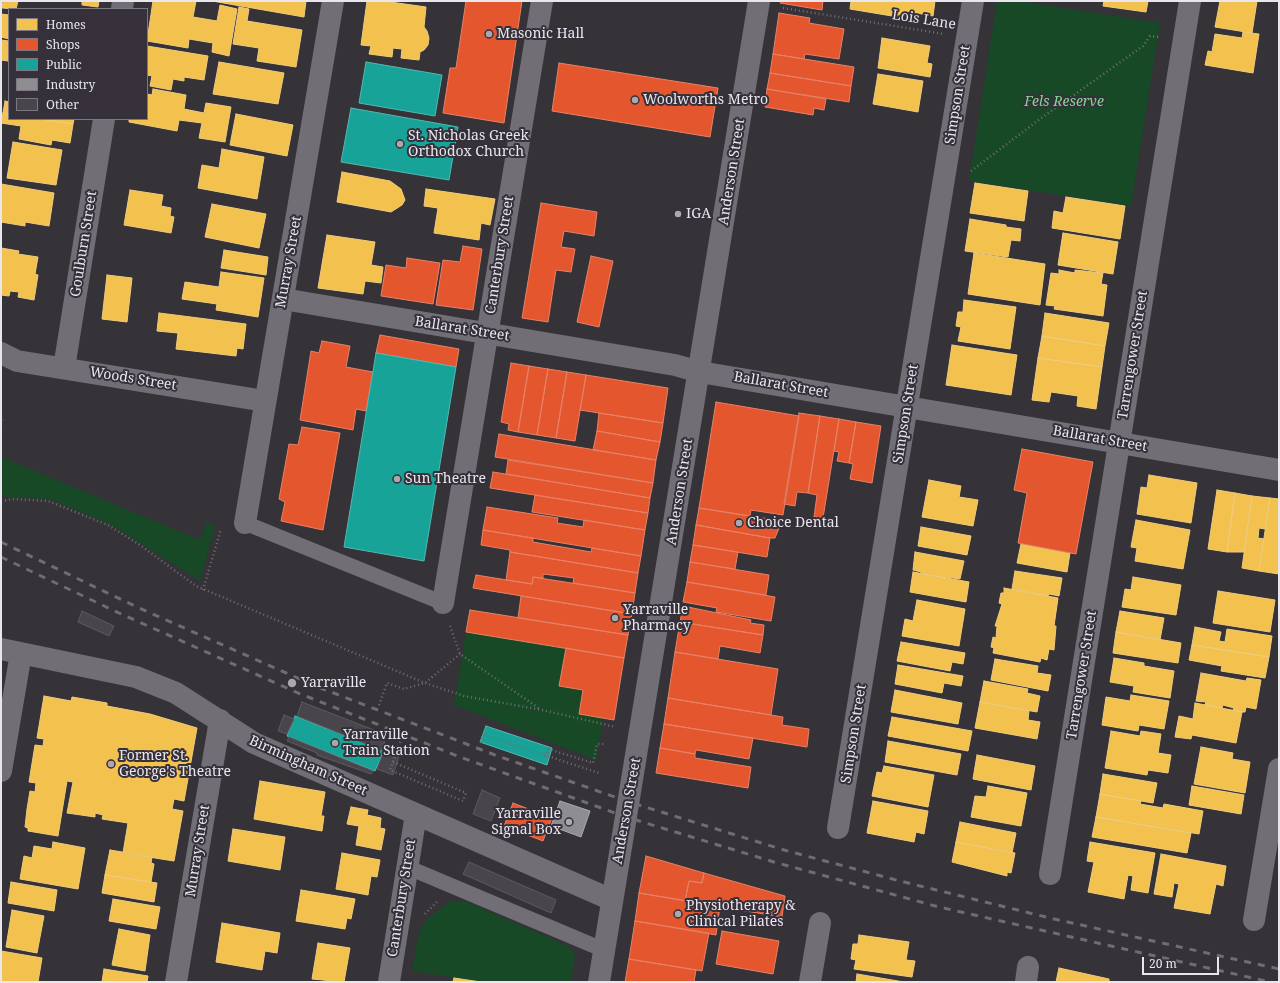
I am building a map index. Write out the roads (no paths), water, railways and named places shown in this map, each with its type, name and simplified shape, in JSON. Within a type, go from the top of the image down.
[{"type":"street","name":"Murray Street","points":[[245,523],[333,1]]},
{"type":"street","name":"Canterbury Street","points":[[443,604],[542,1]]},
{"type":"street","name":"Simpson Street","points":[[838,828],[973,1]]},
{"type":"street","name":"Tarrengower Street","points":[[1050,874],[1190,1]]},
{"type":"street","name":"Anderson Street","points":[[599,982],[700,372],[759,2]]},
{"type":"street","name":"Goulburn Street","points":[[64,368],[104,120]]},
{"type":"street","name":"Ballarat Street","points":[[283,299],[679,365],[700,372],[1279,470]]},
{"type":"street","name":"Woods Street","points":[[1,353],[18,361],[266,401]]},
{"type":"street","name":"Birmingham Street","points":[[11,651],[136,677],[176,693],[254,743],[612,900]]},
{"type":"street","points":[[1,771],[11,651]]},
{"type":"street","name":"Murray Street","points":[[176,982],[220,720]]},
{"type":"street","points":[[1254,920],[1279,770]]},
{"type":"street","name":"Canterbury Street","points":[[388,982],[416,814]]},
{"type":"street","points":[[810,982],[820,923]]},
{"type":"lane","points":[[245,523],[443,604]]},
{"type":"lane","points":[[407,867],[604,950]]},
{"type":"railway","points":[[1,542],[139,608],[318,687],[495,755],[629,802],[784,850],[900,881],[1054,919],[1279,969]]},
{"type":"railway","points":[[1,557],[119,613],[298,693],[460,757],[626,817],[774,862],[939,907],[1270,982]]},
{"type":"place","name":"Masonic Hall","points":[[489,34]]},
{"type":"place","name":"Woolworths Metro","points":[[635,100]]},
{"type":"place","name":"St. Nicholas Greek Orthodox Church","points":[[400,144]]},
{"type":"place","name":"IGA","points":[[678,214]]},
{"type":"place","name":"Sun Theatre","points":[[397,479]]},
{"type":"place","name":"Choice Dental","points":[[739,523]]},
{"type":"place","name":"Yarraville Pharmacy","points":[[615,618]]},
{"type":"place","name":"Yarraville","points":[[292,683]]},
{"type":"place","name":"Yarraville Train Station","points":[[335,743]]},
{"type":"place","name":"Former St. George's Theatre","points":[[111,764]]},
{"type":"place","name":"Yarraville Signal Box","points":[[569,822]]},
{"type":"place","name":"Physiotherapy & Clinical Pilates","points":[[678,914]]},
{"type":"park label","name":"Fels Reserve","points":[[1064,102]]}]
